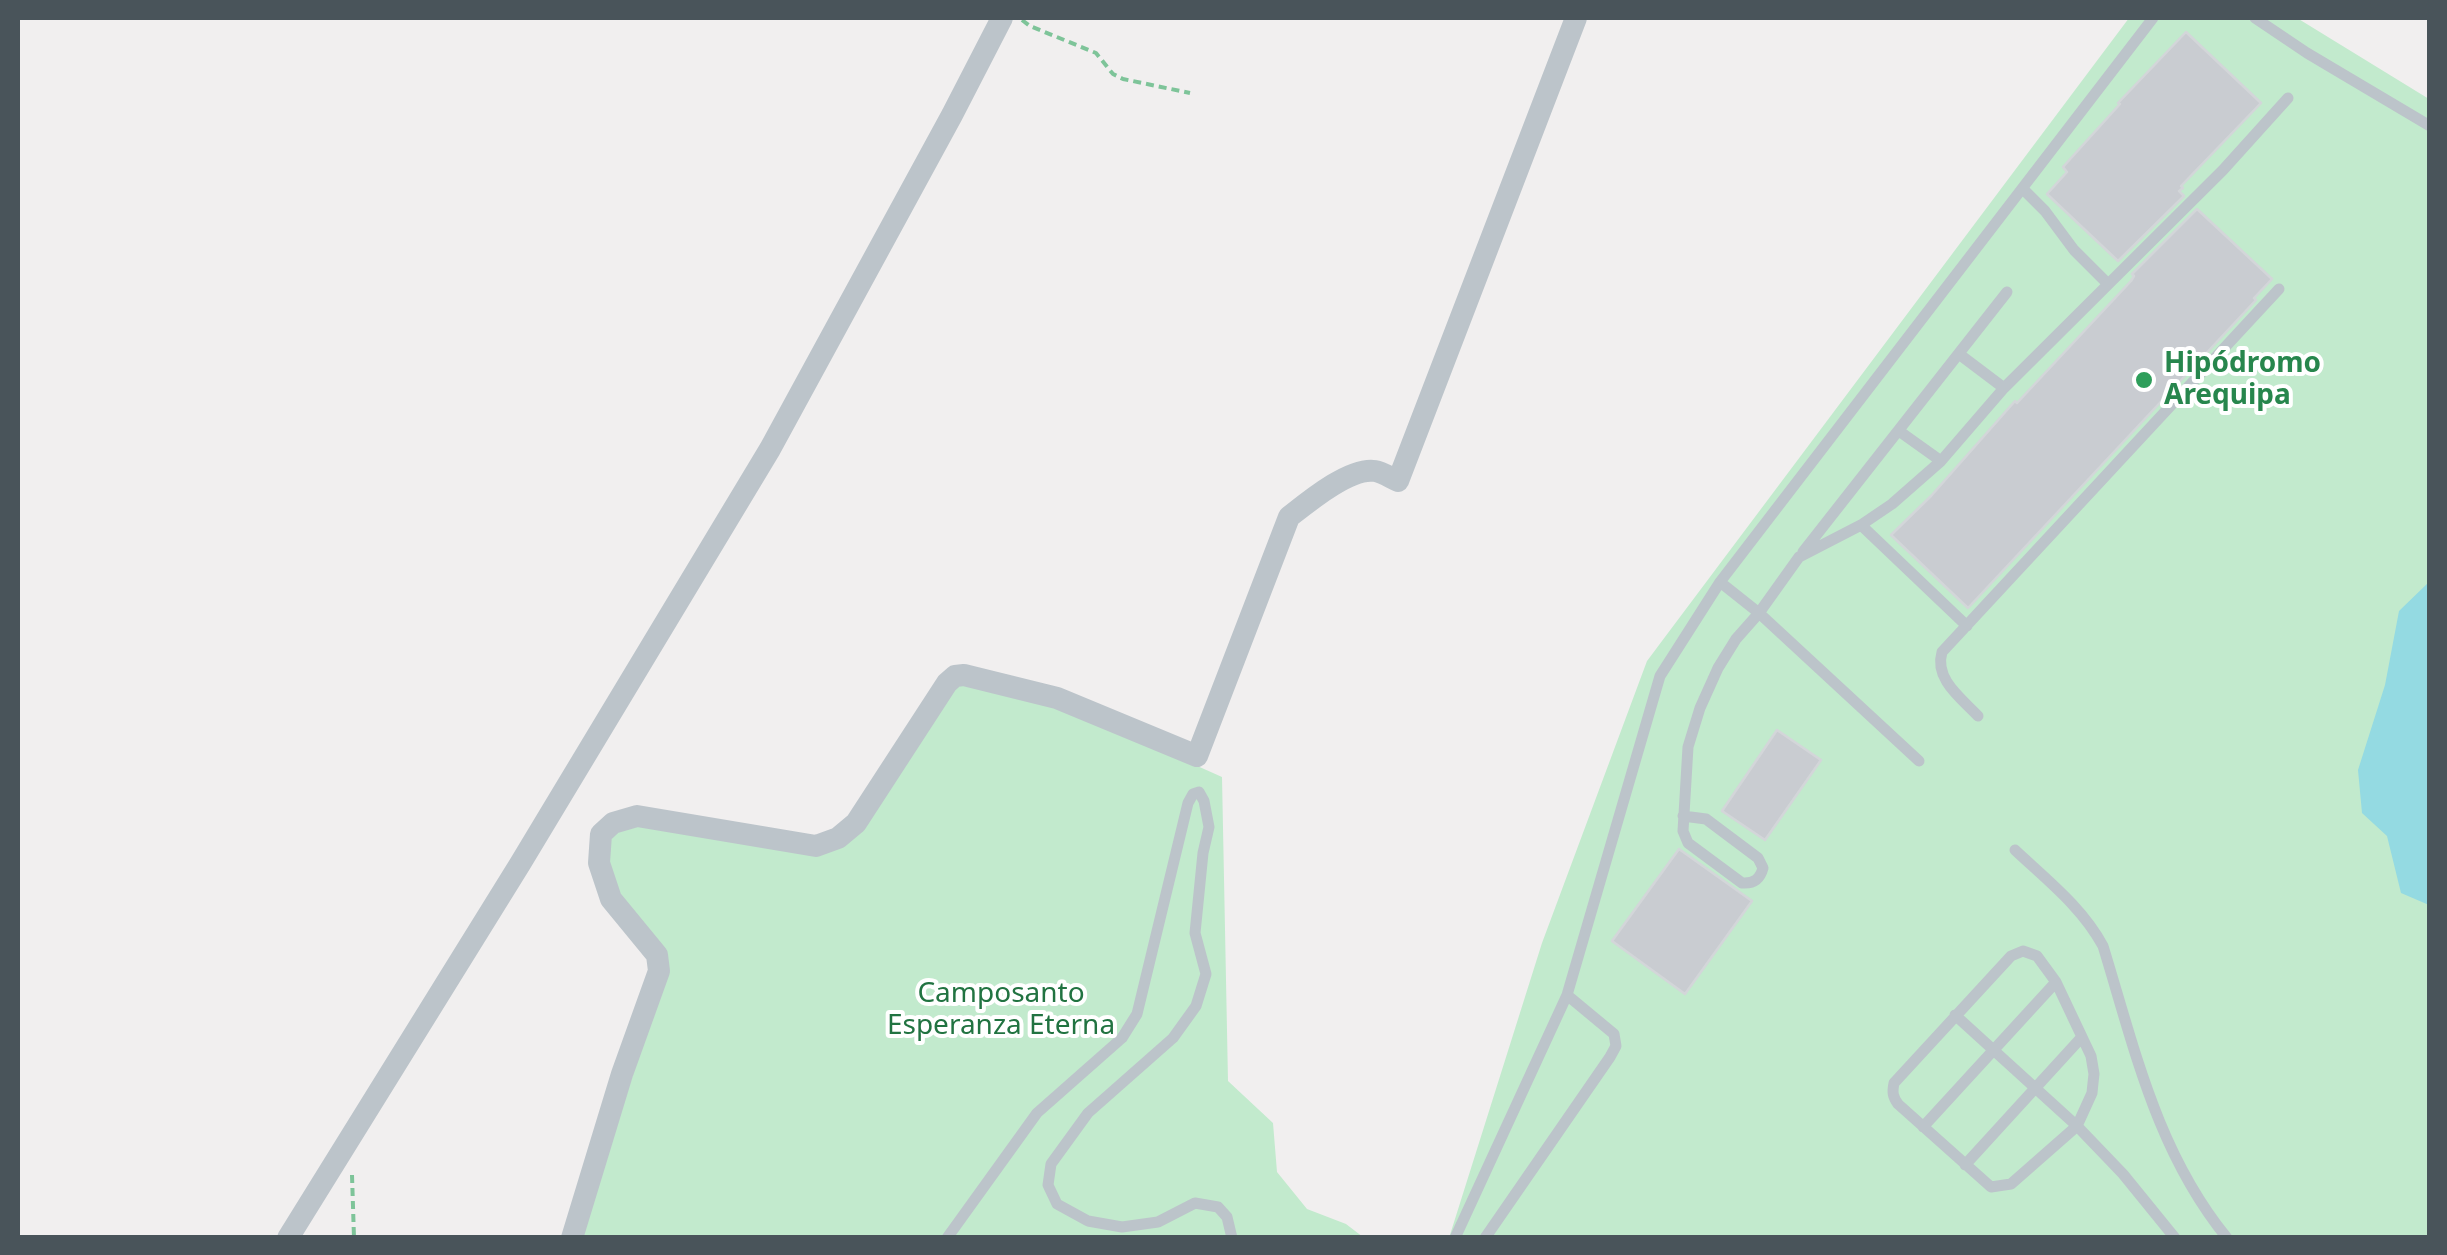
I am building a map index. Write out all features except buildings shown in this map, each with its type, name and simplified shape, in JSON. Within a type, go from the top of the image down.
[{"type":"street","points":[[288,1238],[520,864],[770,449],[1002,18]]},
{"type":"street","points":[[572,1238],[622,1074],[659,970],[657,955],[611,898],[599,863],[601,834],[614,823],[637,816],[816,846],[838,838],[856,823],[947,682],[964,674],[1057,698],[1197,756],[1289,517],[1348,477],[1372,470],[1398,481],[1576,18]]},
{"type":"lane","points":[[1455,1238],[1567,995],[1660,676],[1720,582],[2153,18]]},
{"type":"lane","points":[[2255,18],[2430,126]]},
{"type":"lane","points":[[1800,557],[1892,504],[1941,461],[2004,388],[2222,170],[2288,98]]},
{"type":"lane","points":[[2023,189],[2108,284]]},
{"type":"lane","points":[[1978,716],[1942,677],[1942,652],[2278,289]]},
{"type":"lane","points":[[1683,816],[1706,819],[1758,858],[1762,868],[1759,878],[1742,883],[1688,843],[1683,831],[1683,816],[1688,747],[1700,708],[1736,639],[2008,292]]},
{"type":"lane","points":[[1959,354],[2004,388]]},
{"type":"lane","points":[[1900,430],[1941,461]]},
{"type":"lane","points":[[1861,525],[1967,626]]},
{"type":"lane","points":[[1720,582],[1760,613],[1919,760]]},
{"type":"lane","points":[[946,1238],[1037,1113],[1122,1038],[1137,1014],[1188,803],[1198,792],[1204,801],[1209,828],[1202,854],[1195,933],[1206,974],[1196,1006],[1174,1038],[1088,1113],[1051,1164],[1048,1185],[1057,1204],[1088,1221],[1122,1227],[1158,1222],[1195,1202],[1218,1206],[1227,1218],[1232,1238]]},
{"type":"lane","points":[[2015,850],[2075,905],[2097,935],[2170,1149],[2227,1238]]},
{"type":"lane","points":[[2016,952],[2037,956],[2056,982],[2090,1056],[2094,1074],[2092,1093],[2077,1126],[2011,1184],[1991,1187],[1898,1104],[1893,1097],[1894,1083],[2016,952]]},
{"type":"lane","points":[[1924,1127],[2056,982]]},
{"type":"lane","points":[[1485,1238],[1616,1046],[1614,1034],[1567,995]]},
{"type":"lane","points":[[1955,1015],[2077,1126],[2176,1238]]},
{"type":"lane","points":[[1966,1166],[2081,1038]]},
{"type":"path","points":[[1018,18],[1096,53],[1113,74],[1124,79],[1190,94]]},
{"type":"path","points":[[352,1170],[354,1238]]},
{"type":"green space","name":"Hipódromo Arequipa","points":[[2129,18],[2297,18],[2429,99],[2429,1237],[1449,1238],[1542,943],[1647,661]]},
{"type":"green space","name":"Camposanto Esperanza Eterna","points":[[965,683],[1083,715],[1222,777],[1228,1081],[1273,1123],[1277,1172],[1307,1209],[1346,1224],[1363,1237],[581,1238],[667,967],[611,875],[608,849],[617,826],[637,821],[825,853],[954,687]]},
{"type":"water","points":[[2429,582],[2429,905],[2401,893],[2387,836],[2362,813],[2358,770],[2385,685],[2399,611]]},
{"type":"place","name":"Hipódromo Arequipa","points":[[2144,380]]}]
